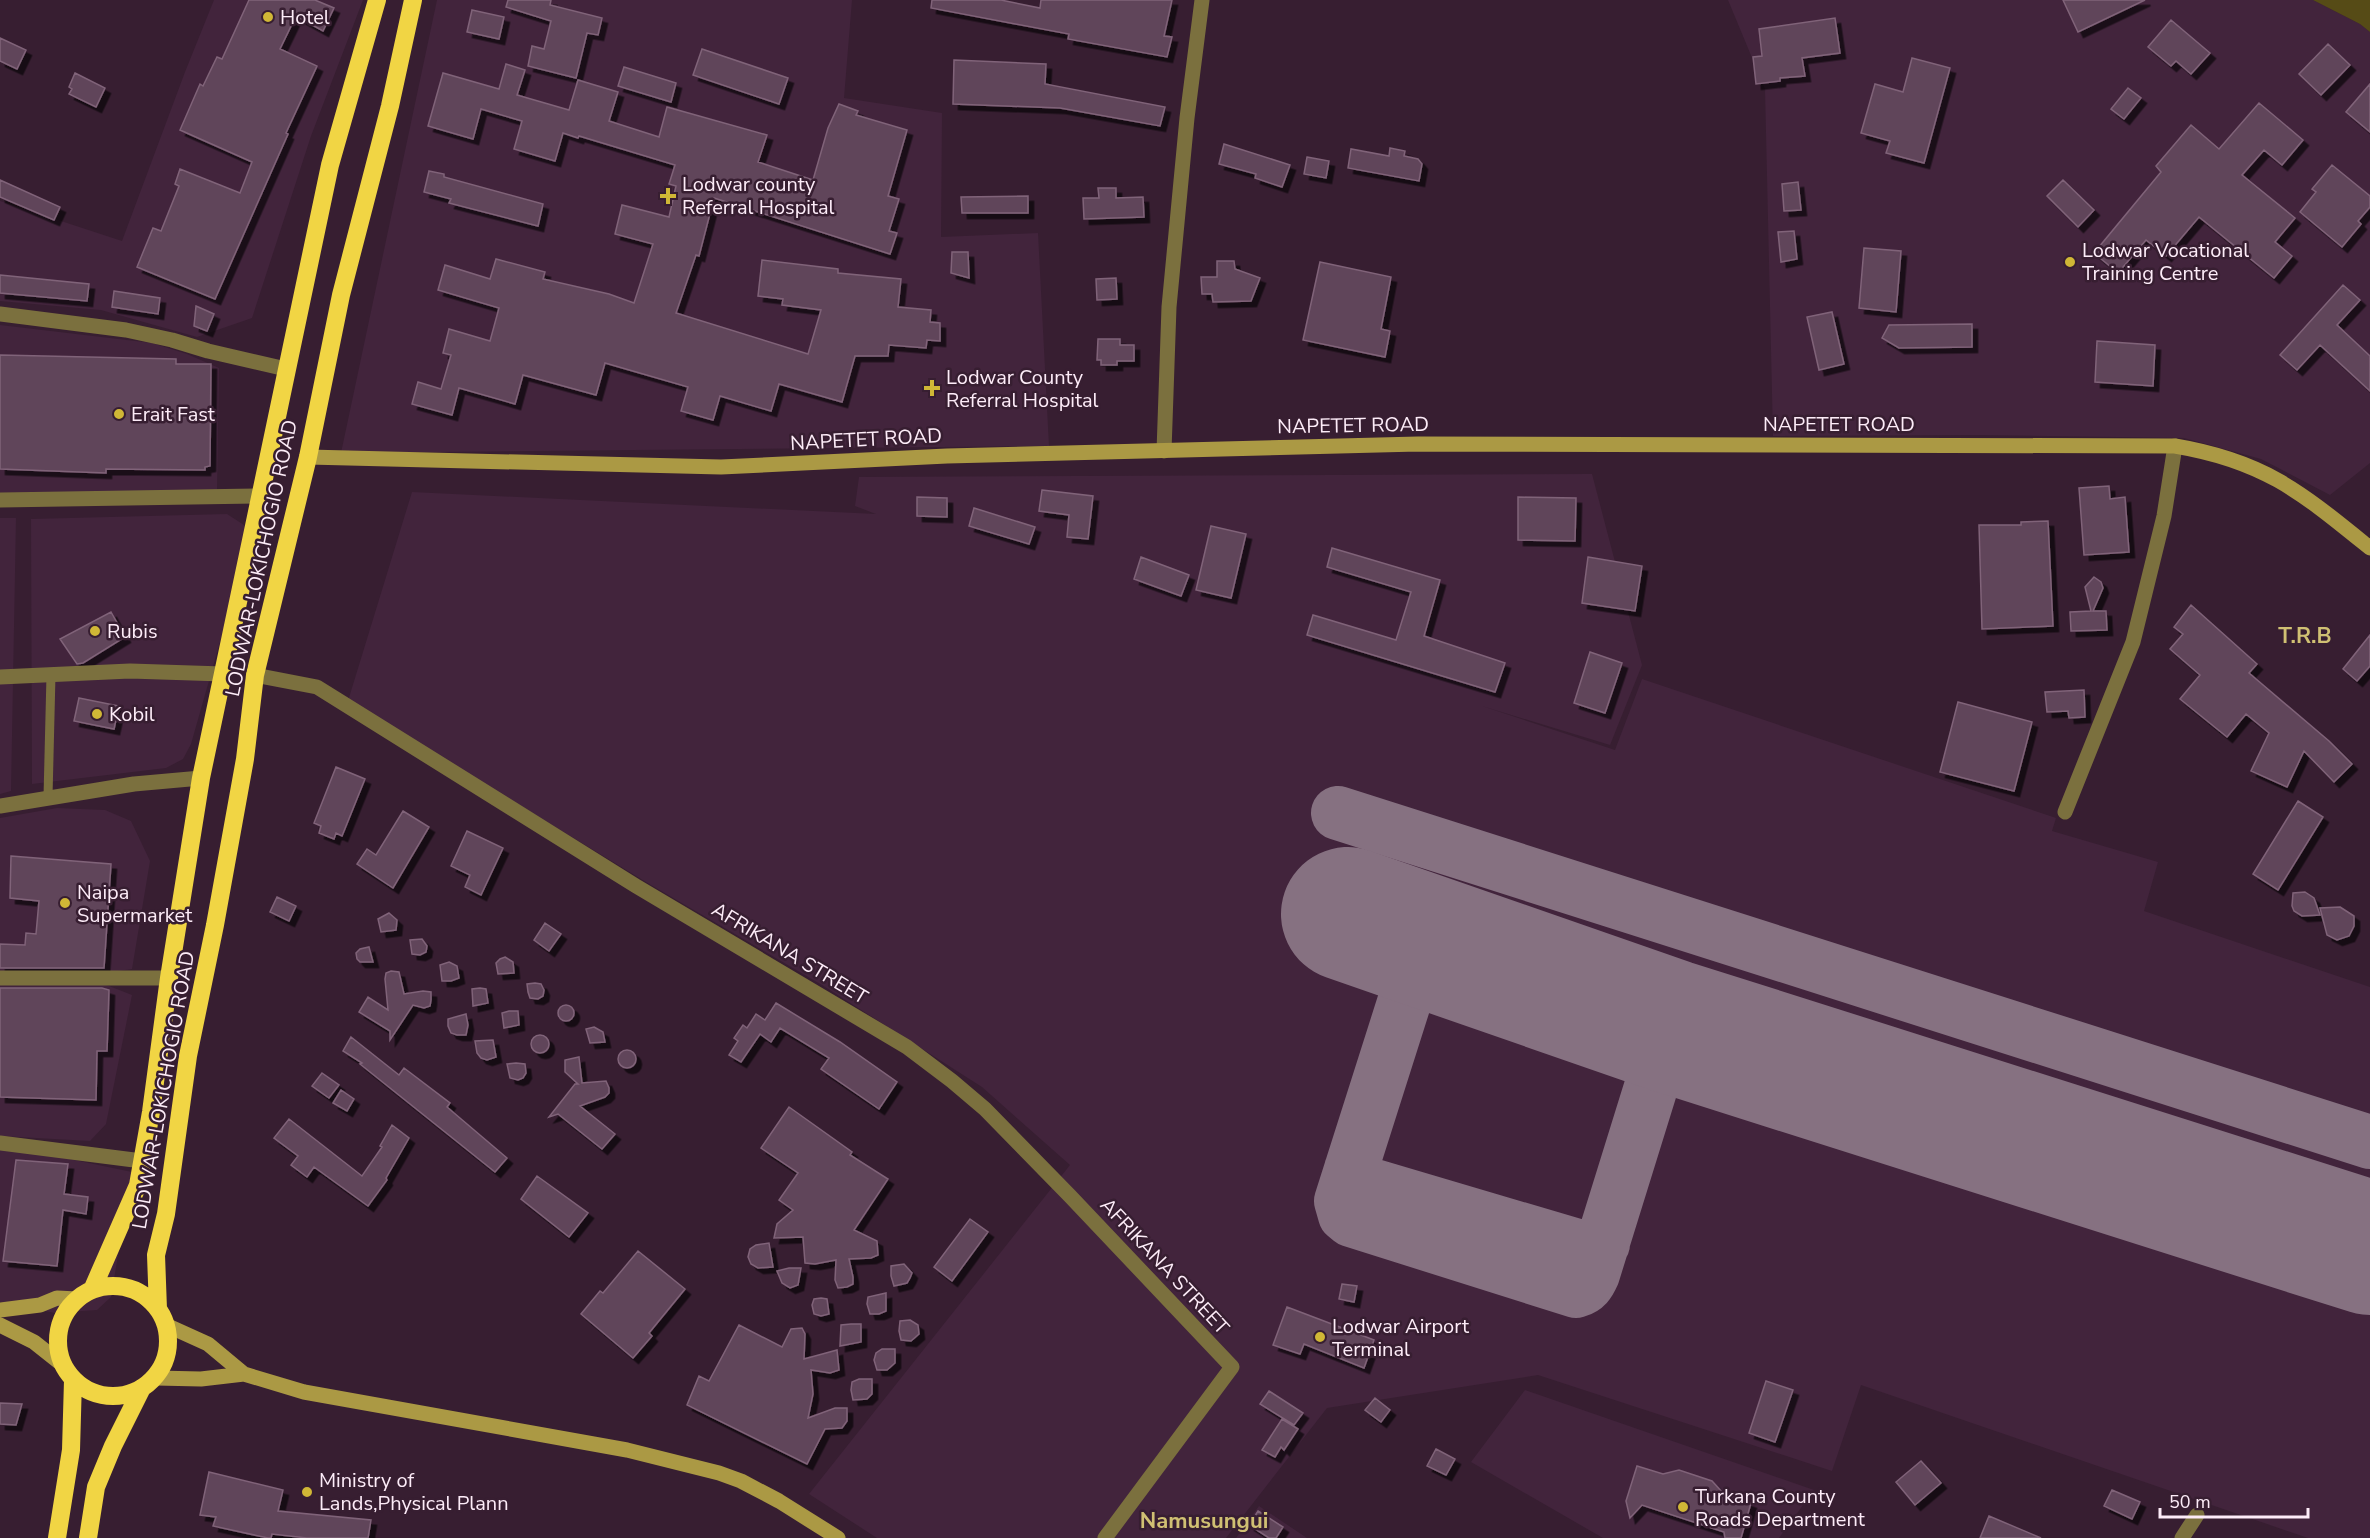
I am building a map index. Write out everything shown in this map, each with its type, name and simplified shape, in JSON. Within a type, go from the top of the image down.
[{"type":"highway","name":"LODWAR-LOKICHOGIO ROAD","points":[[85,1295],[138,1185],[201,778],[330,165],[377,0]]},
{"type":"highway","name":"LODWAR-LOKICHOGIO ROAD","points":[[162,1317],[156,1255],[166,1214],[188,1056],[216,925],[245,759],[255,675],[308,457],[341,295],[390,106],[413,0]]},
{"type":"highway","points":[[57,1538],[71,1450],[68,1372],[58,1348],[59,1330],[66,1313],[85,1295],[110,1286],[127,1288],[144,1296],[162,1317],[169,1344],[165,1362],[156,1378],[141,1390],[123,1396],[105,1396],[88,1390],[68,1372]]},
{"type":"highway","points":[[88,1538],[96,1487],[113,1446],[141,1390]]},
{"type":"main road","name":"NAPETET ROAD","points":[[308,457],[721,467],[947,456],[1418,444],[2175,446],[2209,452],[2253,466],[2273,476],[2307,497],[2370,548]]},
{"type":"main road","points":[[0,1310],[40,1305],[57,1298],[85,1295]]},
{"type":"main road","points":[[162,1317],[208,1344],[244,1374],[304,1392],[627,1450],[692,1465],[741,1481],[819,1533],[838,1538]]},
{"type":"main road","points":[[0,1325],[34,1342],[68,1372]]},
{"type":"main road","points":[[156,1378],[211,1379],[244,1374]]},
{"type":"street","points":[[1164,451],[1170,307],[1187,118],[1202,0]]},
{"type":"street","points":[[0,314],[126,330],[286,369]]},
{"type":"street","points":[[2065,812],[2133,642],[2164,516],[2175,446]]},
{"type":"street","points":[[0,500],[260,496]]},
{"type":"street","points":[[0,677],[130,671],[223,674]]},
{"type":"street","name":"AFRIKANA STREET","points":[[255,675],[317,687],[636,886],[907,1047],[985,1109],[1071,1196],[1232,1367],[1105,1538]]},
{"type":"street","points":[[0,806],[134,784],[201,778]]},
{"type":"street","points":[[0,978],[169,978]]},
{"type":"street","points":[[0,1143],[141,1161]]},
{"type":"street","points":[[2182,1538],[2197,1515]]},
{"type":"lane","points":[[48,797],[51,675]]},
{"type":"shaded area","points":[[214,0],[363,0],[311,136],[252,318],[197,337],[101,310],[0,301],[0,201],[122,241]]},
{"type":"shaded area","name":"Lodwar county Referral Hospital","points":[[437,0],[852,0],[844,98],[942,113],[941,237],[1038,233],[1049,446],[341,453]]},
{"type":"shaded area","name":"Lodwar Vocational Training Centre","points":[[1728,0],[2313,0],[2360,24],[2370,32],[2370,463],[2330,495],[2261,459],[2184,438],[1977,435],[1773,436],[1765,89]]},
{"type":"shaded area","points":[[2313,0],[2370,0],[2370,32],[2360,24]]},
{"type":"shaded area","points":[[0,325],[152,343],[187,354],[219,368],[217,491],[0,493]]},
{"type":"shaded area","points":[[1592,474],[1642,665],[1610,745],[1482,706],[1615,750],[1642,679],[2056,818],[2052,831],[2158,862],[2144,911],[2370,987],[2370,1538],[2308,1538],[1861,1385],[1832,1471],[1538,1375],[1327,1408],[1226,1538],[877,1538],[809,1494],[1070,1165],[982,1087],[822,985],[651,885],[348,701],[412,492],[876,514],[855,506],[859,477]]},
{"type":"shaded area","points":[[227,514],[244,525],[249,540],[191,744],[183,759],[166,768],[32,784],[31,519]]},
{"type":"shaded area","points":[[0,518],[16,518],[11,791],[0,794]]},
{"type":"shaded area","points":[[57,808],[105,810],[131,821],[150,861],[132,969],[105,973],[0,973],[0,818]]},
{"type":"shaded area","points":[[0,983],[104,984],[132,995],[106,1124],[90,1141],[0,1136]]},
{"type":"shaded area","points":[[0,1150],[55,1156],[132,1172],[111,1297],[97,1310],[55,1313],[0,1302]]},
{"type":"shaded area","points":[[1525,1390],[1814,1490],[1779,1538],[1603,1538],[1471,1462]]},
{"type":"shaded area","points":[[1259,1506],[1307,1538],[1236,1538]]},
{"type":"building","points":[[249,0],[315,0],[334,8],[323,31],[296,16],[280,49],[317,66],[215,299],[137,267],[153,228],[161,231],[179,186],[175,184],[180,169],[240,193],[252,162],[180,130],[200,84],[203,86],[217,57],[222,59]]},
{"type":"building","points":[[508,0],[551,0],[550,5],[602,18],[598,35],[587,33],[576,78],[528,66],[532,46],[544,49],[551,21],[506,7]]},
{"type":"building","points":[[932,0],[1001,0],[1040,8],[1041,0],[1172,0],[1164,36],[1172,37],[1167,57],[1068,39],[1069,34],[931,8]]},
{"type":"building","points":[[2063,0],[2145,0],[2078,32]]},
{"type":"building","points":[[472,10],[504,17],[499,39],[467,32]]},
{"type":"building","points":[[1835,18],[1840,53],[1802,58],[1805,76],[1780,78],[1780,81],[1756,84],[1753,57],[1762,56],[1759,29]]},
{"type":"building","points":[[2171,20],[2210,53],[2191,74],[2176,61],[2171,66],[2148,47]]},
{"type":"building","points":[[0,38],[26,50],[17,69],[0,61]]},
{"type":"building","points":[[2328,44],[2350,65],[2321,95],[2299,74]]},
{"type":"building","points":[[702,49],[788,78],[779,104],[693,75]]},
{"type":"building","points":[[1912,58],[1950,68],[1924,163],[1886,153],[1890,141],[1861,133],[1875,84],[1903,92]]},
{"type":"building","points":[[954,60],[1046,64],[1045,84],[1165,107],[1160,126],[1060,108],[953,104]]},
{"type":"building","points":[[506,64],[525,70],[517,95],[569,110],[578,80],[618,92],[609,121],[659,137],[667,107],[767,135],[758,162],[813,180],[828,128],[839,104],[858,111],[856,115],[907,130],[888,196],[899,199],[889,231],[897,233],[890,254],[714,198],[699,256],[696,255],[676,313],[808,354],[821,310],[782,305],[783,299],[758,296],[762,260],[838,269],[838,273],[901,279],[898,307],[931,310],[930,322],[940,323],[940,341],[927,340],[926,348],[889,345],[888,356],[855,356],[842,402],[779,384],[771,411],[720,396],[713,420],[681,411],[688,387],[605,363],[596,395],[523,375],[515,404],[459,388],[452,415],[412,404],[418,382],[441,389],[451,355],[443,353],[449,329],[490,341],[499,308],[438,290],[445,265],[490,279],[496,259],[545,272],[543,279],[609,294],[634,303],[653,244],[615,234],[622,205],[669,217],[676,186],[669,184],[675,165],[563,133],[555,161],[514,149],[522,121],[481,109],[473,139],[428,126],[443,73],[499,89]]},
{"type":"building","points":[[624,67],[676,83],[671,102],[618,86]]},
{"type":"building","points":[[75,73],[105,88],[96,107],[69,94],[72,89],[69,87]]},
{"type":"building","points":[[2370,84],[2370,132],[2346,112]]},
{"type":"building","points":[[2128,88],[2141,98],[2124,119],[2111,109]]},
{"type":"building","points":[[2259,103],[2303,140],[2282,165],[2264,150],[2242,175],[2295,218],[2275,242],[2292,256],[2274,278],[2199,217],[2166,256],[2146,240],[2118,273],[2094,253],[2161,172],[2156,166],[2191,125],[2219,149]]},
{"type":"building","points":[[1224,144],[1290,165],[1282,187],[1255,178],[1256,174],[1219,164]]},
{"type":"building","points":[[1390,148],[1405,151],[1404,156],[1418,159],[1422,164],[1419,181],[1348,168],[1351,149],[1389,156]]},
{"type":"building","points":[[1307,157],[1329,161],[1326,178],[1304,174]]},
{"type":"building","points":[[2332,165],[2370,196],[2370,207],[2358,221],[2361,224],[2342,247],[2300,212],[2316,192],[2312,189]]},
{"type":"building","points":[[429,171],[543,204],[538,226],[449,203],[451,199],[424,192]]},
{"type":"building","points":[[0,180],[60,207],[54,220],[0,197]]},
{"type":"building","points":[[2063,180],[2094,210],[2078,227],[2047,196]]},
{"type":"building","points":[[1798,182],[1801,210],[1784,211],[1782,184]]},
{"type":"building","points":[[1098,188],[1116,188],[1116,198],[1143,197],[1144,217],[1084,219],[1083,198],[1099,198]]},
{"type":"building","points":[[1028,196],[1028,213],[962,213],[961,197]]},
{"type":"building","points":[[1794,231],[1797,259],[1781,262],[1778,232]]},
{"type":"building","points":[[1864,248],[1901,251],[1896,312],[1859,308]]},
{"type":"building","points":[[952,252],[968,252],[969,278],[951,273]]},
{"type":"building","points":[[1217,261],[1234,261],[1235,269],[1260,278],[1251,301],[1213,302],[1212,294],[1202,294],[1201,277],[1217,277]]},
{"type":"building","points":[[1320,262],[1391,277],[1381,329],[1390,331],[1385,357],[1303,340]]},
{"type":"building","points":[[0,275],[89,284],[87,301],[0,293]]},
{"type":"building","points":[[1116,278],[1117,299],[1097,300],[1096,279]]},
{"type":"building","points":[[2343,285],[2360,300],[2337,325],[2370,356],[2370,391],[2320,345],[2297,370],[2280,355]]},
{"type":"building","points":[[114,291],[160,298],[158,314],[112,307]]},
{"type":"building","points":[[196,306],[214,314],[207,331],[194,326]]},
{"type":"building","points":[[1832,312],[1844,364],[1819,370],[1807,317]]},
{"type":"building","points":[[1972,324],[1972,347],[1899,348],[1882,338],[1889,325]]},
{"type":"building","points":[[1098,339],[1120,339],[1120,345],[1134,345],[1134,361],[1117,361],[1117,365],[1101,365],[1101,360],[1097,360]]},
{"type":"building","points":[[2097,341],[2155,345],[2153,386],[2095,382]]},
{"type":"building","points":[[0,355],[176,359],[176,364],[211,364],[210,466],[205,467],[205,470],[106,469],[106,473],[0,469]]},
{"type":"building","points":[[2109,486],[2110,499],[2125,497],[2129,552],[2084,555],[2079,488]]},
{"type":"building","points":[[1042,490],[1093,496],[1088,539],[1067,537],[1069,515],[1039,511]]},
{"type":"building","points":[[917,497],[947,498],[947,517],[917,516]]},
{"type":"building","points":[[1518,497],[1576,498],[1575,541],[1518,540]]},
{"type":"building","points":[[974,508],[1035,527],[1029,544],[969,526]]},
{"type":"building","points":[[2048,521],[2053,626],[1982,629],[1979,525],[2021,525],[2021,522]]},
{"type":"building","points":[[1211,526],[1246,534],[1231,598],[1196,590]]},
{"type":"building","points":[[1332,548],[1440,580],[1424,636],[1505,663],[1495,692],[1307,635],[1313,615],[1396,640],[1411,592],[1327,567]]},
{"type":"building","points":[[1141,557],[1189,575],[1181,596],[1134,579]]},
{"type":"building","points":[[1588,557],[1642,566],[1635,611],[1582,603]]},
{"type":"building","points":[[2094,577],[2101,582],[2103,588],[2093,611],[2106,611],[2107,630],[2071,631],[2070,612],[2091,611],[2085,587]]},
{"type":"building","points":[[2191,605],[2257,664],[2249,673],[2329,741],[2352,764],[2334,782],[2304,751],[2287,787],[2251,771],[2269,733],[2246,714],[2227,737],[2180,699],[2200,675],[2170,649],[2183,634],[2174,627]]},
{"type":"building","name":"Kobil","points":[[111,612],[125,637],[83,663],[77,664],[60,639]]},
{"type":"building","points":[[2370,635],[2370,666],[2357,681],[2343,669]]},
{"type":"building","points":[[1590,652],[1622,663],[1605,713],[1574,703]]},
{"type":"building","points":[[2084,690],[2085,717],[2069,718],[2068,711],[2047,712],[2045,692]]},
{"type":"building","name":"Kobil","points":[[79,698],[119,706],[114,729],[74,721]]},
{"type":"building","points":[[1958,702],[2032,722],[2014,791],[1940,772]]},
{"type":"building","points":[[336,767],[365,779],[342,836],[336,833],[334,839],[319,833],[321,826],[314,823]]},
{"type":"building","points":[[2298,801],[2323,817],[2278,890],[2253,874]]},
{"type":"building","points":[[403,811],[429,827],[393,888],[357,864],[367,849],[376,855]]},
{"type":"building","points":[[467,831],[503,848],[481,895],[465,887],[470,875],[451,866]]},
{"type":"building","points":[[11,856],[111,864],[104,968],[0,968],[0,944],[25,945],[26,933],[36,934],[39,901],[10,898]]},
{"type":"building","points":[[2305,892],[2314,898],[2320,915],[2302,916],[2294,911],[2293,893]]},
{"type":"building","points":[[277,897],[296,906],[289,921],[270,912]]},
{"type":"building","points":[[2340,907],[2354,916],[2354,926],[2349,936],[2337,940],[2327,935],[2320,908]]},
{"type":"building","points":[[389,913],[397,920],[396,930],[381,932],[378,919]]},
{"type":"building","points":[[545,923],[561,934],[549,951],[534,940]]},
{"type":"building","points":[[422,939],[427,946],[426,952],[420,955],[412,954],[410,940]]},
{"type":"building","points":[[369,947],[373,962],[360,962],[356,953],[360,949]]},
{"type":"building","points":[[505,957],[513,962],[514,973],[498,974],[496,963]]},
{"type":"building","points":[[449,962],[457,966],[459,978],[442,981],[440,965]]},
{"type":"building","points":[[399,972],[404,994],[431,992],[431,1000],[430,1006],[424,1008],[413,1005],[390,1040],[390,1031],[359,1012],[368,997],[388,1010],[385,979],[386,973]]},
{"type":"building","points":[[527,984],[541,984],[544,990],[543,996],[538,999],[530,998],[528,992]]},
{"type":"building","points":[[0,988],[102,988],[109,990],[107,1051],[97,1051],[96,1100],[0,1097]]},
{"type":"building","points":[[472,989],[486,989],[488,1003],[473,1006]]},
{"type":"building","points":[[776,1003],[840,1042],[897,1082],[879,1109],[821,1069],[829,1058],[780,1028],[771,1042],[760,1034],[741,1062],[729,1055],[738,1041],[734,1038],[743,1025],[747,1028],[756,1014],[765,1020]]},
{"type":"building","points":[[563,1005],[569,1005],[574,1013],[572,1019],[563,1021],[558,1016],[558,1010]]},
{"type":"building","points":[[518,1011],[519,1025],[504,1028],[502,1013]]},
{"type":"building","points":[[466,1014],[468,1025],[466,1035],[451,1033],[448,1019]]},
{"type":"building","points":[[594,1027],[603,1032],[605,1042],[590,1043],[586,1029]]},
{"type":"building","points":[[540,1035],[546,1038],[549,1044],[546,1050],[540,1053],[534,1050],[531,1044],[534,1038]]},
{"type":"building","points":[[351,1037],[399,1075],[404,1068],[450,1103],[447,1107],[507,1158],[495,1172],[360,1064],[362,1063],[343,1051]]},
{"type":"building","points":[[493,1040],[496,1057],[487,1060],[481,1058],[477,1053],[475,1041]]},
{"type":"building","points":[[627,1050],[633,1053],[636,1059],[633,1065],[627,1068],[621,1065],[618,1059],[621,1053]]},
{"type":"building","points":[[579,1057],[582,1083],[606,1081],[609,1088],[609,1093],[605,1097],[580,1106],[615,1134],[602,1149],[558,1114],[549,1117],[575,1084],[578,1084],[565,1072],[565,1060]]},
{"type":"building","points":[[507,1064],[525,1064],[526,1073],[518,1080],[510,1078]]},
{"type":"building","points":[[322,1073],[339,1085],[329,1098],[312,1086]]},
{"type":"building","points":[[341,1090],[354,1099],[347,1111],[333,1103]]},
{"type":"building","points":[[789,1107],[852,1152],[850,1155],[888,1179],[854,1230],[877,1241],[878,1255],[871,1258],[849,1259],[853,1284],[847,1287],[838,1288],[835,1280],[836,1260],[815,1264],[805,1263],[803,1237],[774,1238],[777,1224],[793,1210],[779,1200],[798,1173],[761,1148]]},
{"type":"building","points":[[289,1119],[362,1176],[382,1147],[380,1146],[392,1125],[409,1138],[386,1178],[387,1180],[368,1206],[314,1167],[307,1177],[291,1165],[298,1156],[274,1138]]},
{"type":"building","points":[[16,1160],[68,1164],[64,1194],[88,1197],[86,1214],[63,1210],[57,1266],[3,1261]]},
{"type":"building","points":[[537,1176],[588,1213],[569,1237],[521,1199]]},
{"type":"building","points":[[970,1219],[988,1232],[952,1281],[934,1267]]},
{"type":"building","points":[[769,1243],[773,1267],[758,1268],[751,1264],[748,1257],[750,1249],[756,1245]]},
{"type":"building","points":[[638,1251],[685,1289],[649,1333],[652,1336],[633,1358],[581,1314],[600,1291],[603,1293]]},
{"type":"building","points":[[904,1264],[912,1273],[910,1278],[907,1283],[894,1286],[891,1266]]},
{"type":"building","points":[[801,1268],[798,1285],[790,1288],[782,1283],[777,1271]]},
{"type":"building","points":[[1342,1284],[1357,1286],[1354,1302],[1339,1299]]},
{"type":"building","points":[[886,1293],[886,1311],[870,1314],[867,1304],[868,1297]]},
{"type":"building","points":[[814,1299],[827,1299],[829,1314],[821,1316],[814,1314],[812,1305]]},
{"type":"building","name":"Lodwar Airport Terminal","points":[[1287,1307],[1374,1340],[1364,1368],[1304,1344],[1300,1354],[1273,1345]]},
{"type":"building","points":[[910,1320],[918,1325],[919,1334],[911,1341],[901,1340],[900,1321]]},
{"type":"building","points":[[861,1324],[861,1342],[840,1346],[841,1325]]},
{"type":"building","points":[[739,1325],[782,1347],[791,1329],[802,1328],[805,1334],[804,1359],[837,1350],[839,1370],[830,1373],[811,1370],[813,1394],[808,1418],[835,1408],[847,1408],[847,1421],[842,1428],[825,1429],[807,1464],[687,1405],[699,1376],[709,1381]]},
{"type":"building","points":[[882,1349],[895,1349],[895,1363],[887,1370],[877,1370],[874,1360],[876,1353]]},
{"type":"building","points":[[859,1379],[872,1379],[872,1394],[867,1399],[853,1400],[852,1382]]},
{"type":"building","points":[[1766,1381],[1793,1390],[1775,1442],[1749,1433]]},
{"type":"building","points":[[1269,1391],[1303,1413],[1294,1425],[1260,1404]]},
{"type":"building","points":[[1375,1398],[1390,1410],[1381,1422],[1365,1410]]},
{"type":"building","points":[[0,1403],[22,1404],[16,1425],[0,1424]]},
{"type":"building","points":[[1282,1419],[1298,1429],[1284,1450],[1281,1447],[1275,1457],[1262,1450]]},
{"type":"building","points":[[1436,1449],[1455,1459],[1446,1475],[1427,1466]]},
{"type":"building","points":[[1921,1461],[1941,1483],[1915,1505],[1896,1482]]},
{"type":"building","points":[[1637,1466],[1663,1474],[1679,1470],[1712,1481],[1723,1493],[1751,1503],[1741,1538],[1725,1538],[1724,1532],[1642,1505],[1630,1518],[1626,1501]]},
{"type":"building","points":[[209,1472],[283,1490],[278,1511],[371,1520],[368,1538],[307,1538],[272,1534],[271,1538],[268,1538],[213,1526],[216,1517],[200,1515]]},
{"type":"building","points":[[2112,1490],[2140,1502],[2132,1519],[2104,1506]]},
{"type":"building","points":[[1258,1511],[1283,1527],[1276,1538],[1269,1538],[1249,1525]]},
{"type":"building","points":[[1989,1516],[2041,1538],[1980,1538]]},
{"type":"taxiway","points":[[1338,813],[2370,1142]]},
{"type":"taxiway","points":[[1424,940],[1341,1201],[1345,1215],[1351,1220],[1576,1291],[1582,1288],[1593,1274],[1670,1026]]},
{"type":"taxiway","points":[[1351,1169],[1364,1183],[1584,1248],[1603,1244]]},
{"type":"runway","points":[[1348,914],[1670,1026],[2370,1248]]},
{"type":"place","name":"Hotel","points":[[268,17]]},
{"type":"place","name":"Lodwar county Referral Hospital","points":[[668,196]]},
{"type":"place","name":"Lodwar Vocational Training Centre","points":[[2070,262]]},
{"type":"place","name":"Lodwar County Referral Hospital","points":[[932,388]]},
{"type":"place","name":"Erait Fast","points":[[119,414]]},
{"type":"place","name":"Rubis","points":[[95,631]]},
{"type":"place","name":"Kobil","points":[[97,714]]},
{"type":"place","name":"Naipa Supermarket","points":[[65,903]]},
{"type":"place","name":"Lodwar Airport Terminal","points":[[1320,1337]]},
{"type":"place","name":"Ministry of Lands,Physical Plann","points":[[307,1492]]},
{"type":"place","name":"Turkana County Roads Department","points":[[1683,1507]]},
{"type":"district","name":"T.R.B","points":[[2305,635]]},
{"type":"district","name":"Namusungui","points":[[1204,1520]]}]
